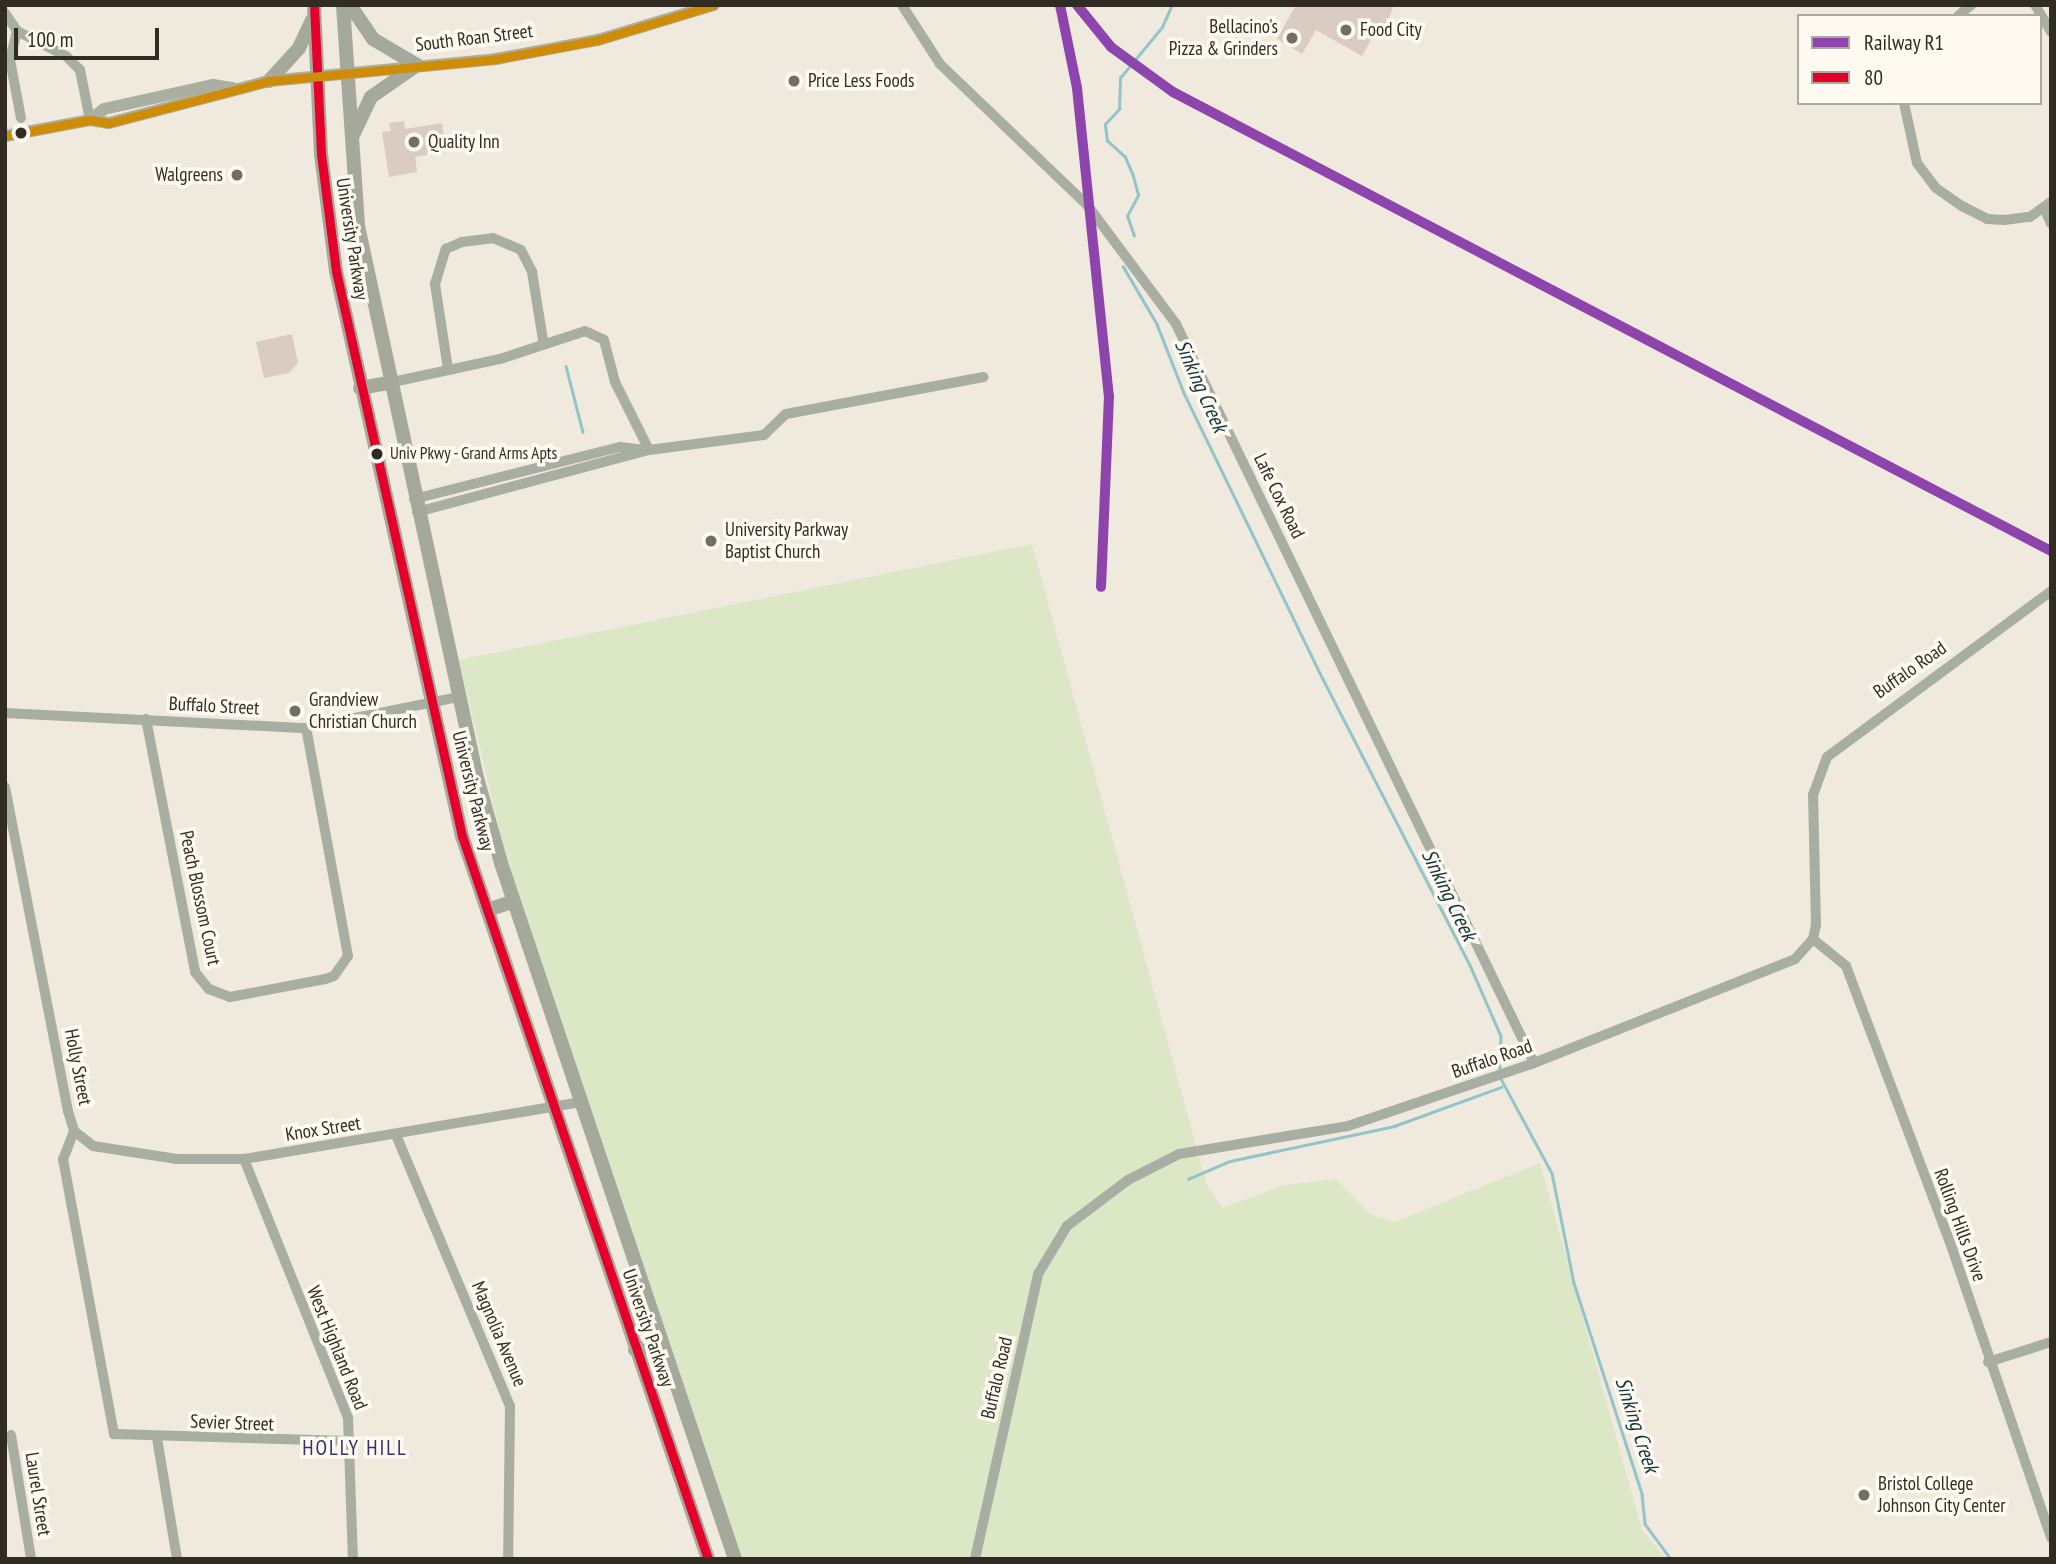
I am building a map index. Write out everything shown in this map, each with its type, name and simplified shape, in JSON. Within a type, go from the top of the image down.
[{"type":"highway","name":"University Parkway","points":[[343,5],[349,150],[388,383],[490,830],[734,1559]]},
{"type":"highway","points":[[349,150],[359,115],[371,97],[417,65],[373,39],[350,5]]},
{"type":"highway","name":"University Parkway","points":[[314,8],[328,220],[360,388],[462,836],[708,1559]]},
{"type":"highway","points":[[269,81],[299,48],[314,8]]},
{"type":"highway","points":[[360,388],[388,383]]},
{"type":"highway","points":[[400,562],[426,555]]},
{"type":"highway","points":[[487,910],[514,901]]},
{"type":"highway","points":[[635,1350],[661,1343]]},
{"type":"main road","name":"South Roan Street","points":[[5,136],[90,120],[104,109],[213,85],[233,88],[345,72],[496,59],[598,40],[714,5]]},
{"type":"street","name":"Lafe Cox Road","points":[[902,5],[940,64],[1088,206],[1176,324],[1534,1063]]},
{"type":"street","points":[[5,13],[17,31],[66,56],[80,70],[90,120]]},
{"type":"street","points":[[2042,17],[2051,32]]},
{"type":"street","points":[[17,31],[10,60],[20,118]]},
{"type":"street","points":[[1903,105],[1917,163],[1936,188],[1987,219],[2030,217],[2047,205],[2051,224]]},
{"type":"street","points":[[448,369],[435,284],[446,249],[462,242],[493,238],[521,250],[532,272],[543,340]]},
{"type":"street","points":[[388,383],[500,359],[543,340],[585,331],[604,340],[615,382],[649,450]]},
{"type":"street","points":[[415,505],[649,450],[764,435],[786,414],[984,377]]},
{"type":"street","name":"Buffalo Road","points":[[975,1559],[1038,1274],[1068,1226],[1128,1180],[1179,1154],[1348,1126],[1534,1063],[1795,959],[1813,939],[1813,795],[1827,757],[1857,729],[2051,591]]},
{"type":"street","name":"Buffalo Street","points":[[5,713],[306,728],[459,697]]},
{"type":"street","name":"Peach Blossom Court","points":[[146,719],[195,972],[209,989],[230,997],[334,976],[348,956],[306,728]]},
{"type":"street","name":"Holly Street","points":[[5,787],[74,1131],[63,1159],[114,1434]]},
{"type":"street","name":"Rolling Hills Drive","points":[[1813,939],[1846,966],[1952,1251],[1988,1362],[2051,1538]]},
{"type":"street","name":"Knox Street","points":[[74,1131],[93,1146],[124,1153],[244,1159],[554,1109],[581,1102]]},
{"type":"street","name":"Magnolia Avenue","points":[[396,1135],[510,1406],[508,1559]]},
{"type":"street","name":"West Highland Road","points":[[244,1159],[348,1418],[353,1559]]},
{"type":"street","points":[[1988,1362],[2051,1342]]},
{"type":"street","name":"Sevier Street","points":[[114,1434],[157,1438],[350,1441]]},
{"type":"street","name":"Laurel Street","points":[[11,1435],[31,1559]]},
{"type":"street","points":[[157,1438],[177,1559]]},
{"type":"green space","points":[[1032,544],[1207,1186],[1223,1208],[1284,1185],[1336,1179],[1371,1215],[1395,1222],[1540,1163],[1642,1530],[1666,1559],[742,1559],[505,853],[459,660]]},
{"type":"building","name":"Food City","points":[[1296,5],[1394,5],[1384,31],[1378,27],[1362,56],[1316,30],[1302,54],[1277,39]]},
{"type":"building","name":"Quality Inn","points":[[404,121],[405,129],[442,123],[446,152],[415,157],[417,172],[389,177],[382,132],[391,131],[389,123]]},
{"type":"building","points":[[292,334],[298,363],[289,373],[264,378],[256,342]]},
{"type":"waterway","name":"Sinking Creek","points":[[1134,236],[1127,216],[1138,195],[1125,157],[1107,141],[1105,124],[1119,109],[1120,78],[1162,27],[1172,5]]},
{"type":"waterway","name":"Sinking Creek","points":[[1123,266],[1157,324],[1184,393],[1323,679],[1470,965],[1501,1036],[1500,1070]]},
{"type":"waterway","points":[[566,366],[583,432]]},
{"type":"waterway","name":"Sinking Creek","points":[[1500,1077],[1552,1173],[1574,1283],[1642,1494],[1645,1524],[1671,1559]]},
{"type":"waterway","points":[[1188,1179],[1230,1161],[1394,1126],[1501,1087]]},
{"type":"rail line","name":"R1","points":[[1060,5],[1077,88],[1109,396],[1101,587]]},
{"type":"rail line","name":"R1","points":[[1077,5],[1111,47],[1173,92],[2051,551]]},
{"type":"transit line","name":"80","points":[[314,5],[321,154],[336,271],[462,836],[708,1559]]},
{"type":"transit line","points":[[5,136],[90,120],[109,123],[269,81],[496,59],[598,40],[714,5]]},
{"type":"place","name":"Food City","points":[[1346,30]]},
{"type":"place","name":"Bellacino's Pizza & Grinders","points":[[1292,38]]},
{"type":"place","name":"Price Less Foods","points":[[794,81]]},
{"type":"place","name":"Quality Inn","points":[[414,142]]},
{"type":"place","name":"Walgreens","points":[[237,175]]},
{"type":"place","name":"Univ Pkwy - Grand Arms Apts","points":[[377,454]]},
{"type":"place","name":"University Parkway Baptist Church","points":[[711,541]]},
{"type":"place","name":"Grandview Christian Church","points":[[295,711]]},
{"type":"place","name":"Bristol College Johnson City Center","points":[[1864,1495]]},
{"type":"district","name":"HOLLY HILL","points":[[355,1448]]}]
